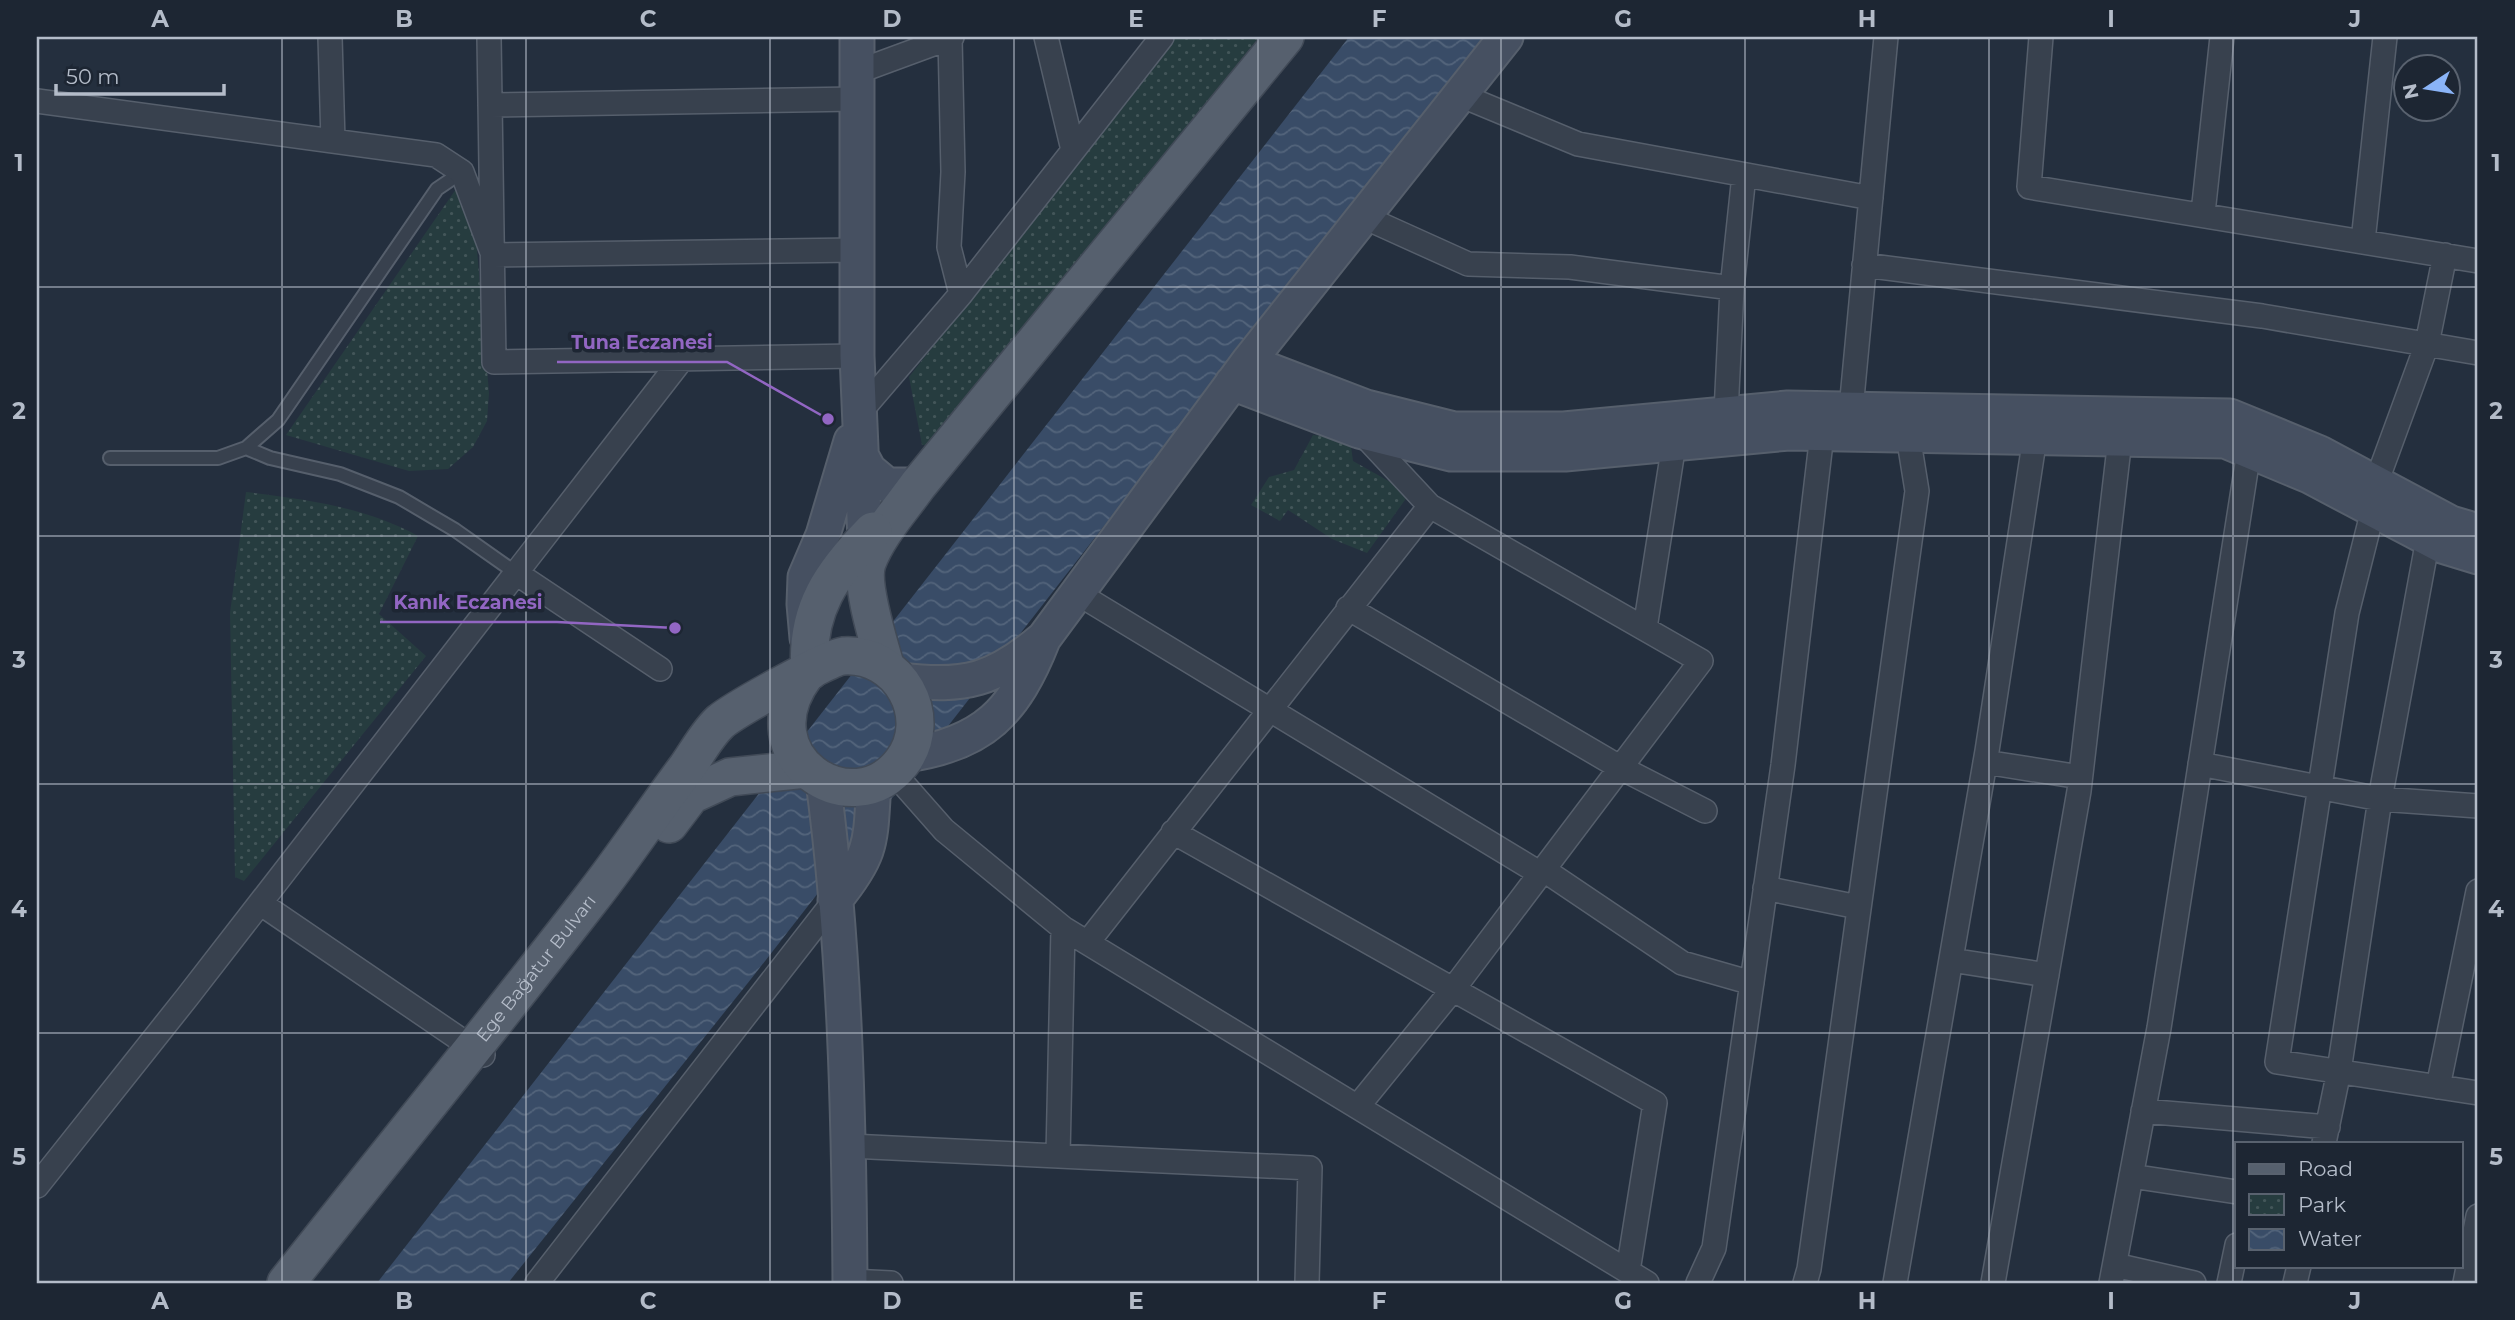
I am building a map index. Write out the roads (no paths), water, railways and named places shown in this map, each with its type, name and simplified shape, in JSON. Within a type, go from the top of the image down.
[{"type":"main road","points":[[835,900],[859,871],[870,847],[891,769],[912,743],[916,722],[912,700],[893,673],[870,613],[857,356],[857,37]]},
{"type":"main road","points":[[1044,638],[1030,673],[1005,709],[973,737],[843,787],[814,775],[793,752],[786,733],[786,712],[792,692],[807,662],[819,600],[838,570],[865,553],[884,533],[918,485],[1285,37]]},
{"type":"main road","points":[[807,662],[822,662],[842,656],[864,657],[893,673],[943,685],[972,682],[1023,656],[1044,638],[1240,372],[1506,37]]},
{"type":"main road","points":[[1240,372],[1454,429],[1564,429],[1788,408],[2230,416],[2320,453],[2428,539],[2478,558]]},
{"type":"main road","points":[[1240,372],[1359,431],[1451,454],[1565,454],[1789,433],[2225,442],[2309,476],[2478,531]]},
{"type":"main road","points":[[807,662],[804,604],[806,577],[823,535],[860,412]]},
{"type":"main road","points":[[861,455],[869,470],[887,485],[918,485]]},
{"type":"main road","name":"Ege Bağatur Bulvarı","points":[[312,1283],[720,722],[807,662]]},
{"type":"main road","points":[[814,775],[835,900],[850,1146],[850,1282]]},
{"type":"main road","name":"Ege Bağatur Bulvarı","points":[[286,1283],[691,795],[730,777],[814,775]]},
{"type":"street","points":[[330,37],[332,141]]},
{"type":"street","points":[[489,37],[494,362],[857,356]]},
{"type":"street","points":[[490,105],[857,86],[951,37],[953,172],[949,247],[961,294]]},
{"type":"street","points":[[1046,37],[1073,150]]},
{"type":"street","points":[[860,412],[961,294],[1161,37]]},
{"type":"street","points":[[1851,409],[1885,37]]},
{"type":"street","points":[[2040,37],[2029,187],[2478,261]]},
{"type":"street","points":[[2203,214],[2222,37]]},
{"type":"street","points":[[2363,241],[2385,37]]},
{"type":"street","points":[[1460,95],[1578,144],[1871,198]]},
{"type":"street","points":[[37,101],[436,155],[462,172],[493,255]]},
{"type":"street","points":[[1726,413],[1732,288],[1744,175]]},
{"type":"street","points":[[1364,217],[1468,264],[1570,267],[1732,288]]},
{"type":"street","points":[[493,255],[857,250]]},
{"type":"street","points":[[2445,255],[2427,344],[2374,496],[2347,613],[2277,1062],[2478,1093]]},
{"type":"street","points":[[1864,265],[2262,316],[2478,353]]},
{"type":"street","points":[[37,1186],[682,359]]},
{"type":"street","points":[[1358,1106],[1454,988],[1701,660],[1430,506],[1359,431]]},
{"type":"street","points":[[1698,1283],[1714,1248],[1765,888],[1822,434]]},
{"type":"street","points":[[1805,1283],[1917,491],[1908,435]]},
{"type":"street","points":[[1895,1283],[1985,762],[2035,437]]},
{"type":"street","points":[[1993,1283],[2080,777],[2120,439]]},
{"type":"street","points":[[1645,628],[1674,444]]},
{"type":"street","points":[[2194,1283],[2113,1274],[2143,1111],[2249,451]]},
{"type":"street","points":[[1088,942],[1430,506]]},
{"type":"street","points":[[2143,1111],[2326,1135],[2339,1071],[2380,799],[2428,539]]},
{"type":"street","points":[[516,573],[660,670]]},
{"type":"street","points":[[1077,593],[1542,872],[1682,963],[1752,982]]},
{"type":"street","points":[[1348,608],[1620,768],[1705,811]]},
{"type":"street","points":[[1985,762],[2080,777]]},
{"type":"street","points":[[2200,764],[2380,799],[2478,806]]},
{"type":"street","points":[[891,769],[944,830],[1063,928],[1638,1277],[1655,1103],[1173,832]]},
{"type":"street","points":[[1765,888],[1858,906]]},
{"type":"street","points":[[2438,1087],[2478,891]]},
{"type":"street","points":[[537,1283],[835,900]]},
{"type":"street","points":[[260,903],[480,1052]]},
{"type":"street","points":[[1058,1156],[1063,928]]},
{"type":"street","points":[[1951,960],[2047,975]]},
{"type":"street","points":[[850,1146],[1310,1168],[1307,1283]]},
{"type":"street","points":[[2131,1176],[2235,1192]]},
{"type":"street","points":[[2465,1283],[2478,1216]]},
{"type":"street","points":[[2229,1283],[2235,1254]]},
{"type":"street","points":[[850,1282],[891,1283]]},
{"type":"lane","points":[[110,458],[218,458],[246,448],[278,419],[437,189],[462,172]]},
{"type":"lane","points":[[246,448],[270,458],[340,474],[399,498],[455,530],[516,573]]},
{"type":"water","points":[[1349,37],[1485,37],[751,979],[508,1283],[377,1283]]},
{"type":"place","name":"Tuna Eczanesi","points":[[828,419]]},
{"type":"place","name":"Kanık Eczanesi","points":[[675,628]]}]
